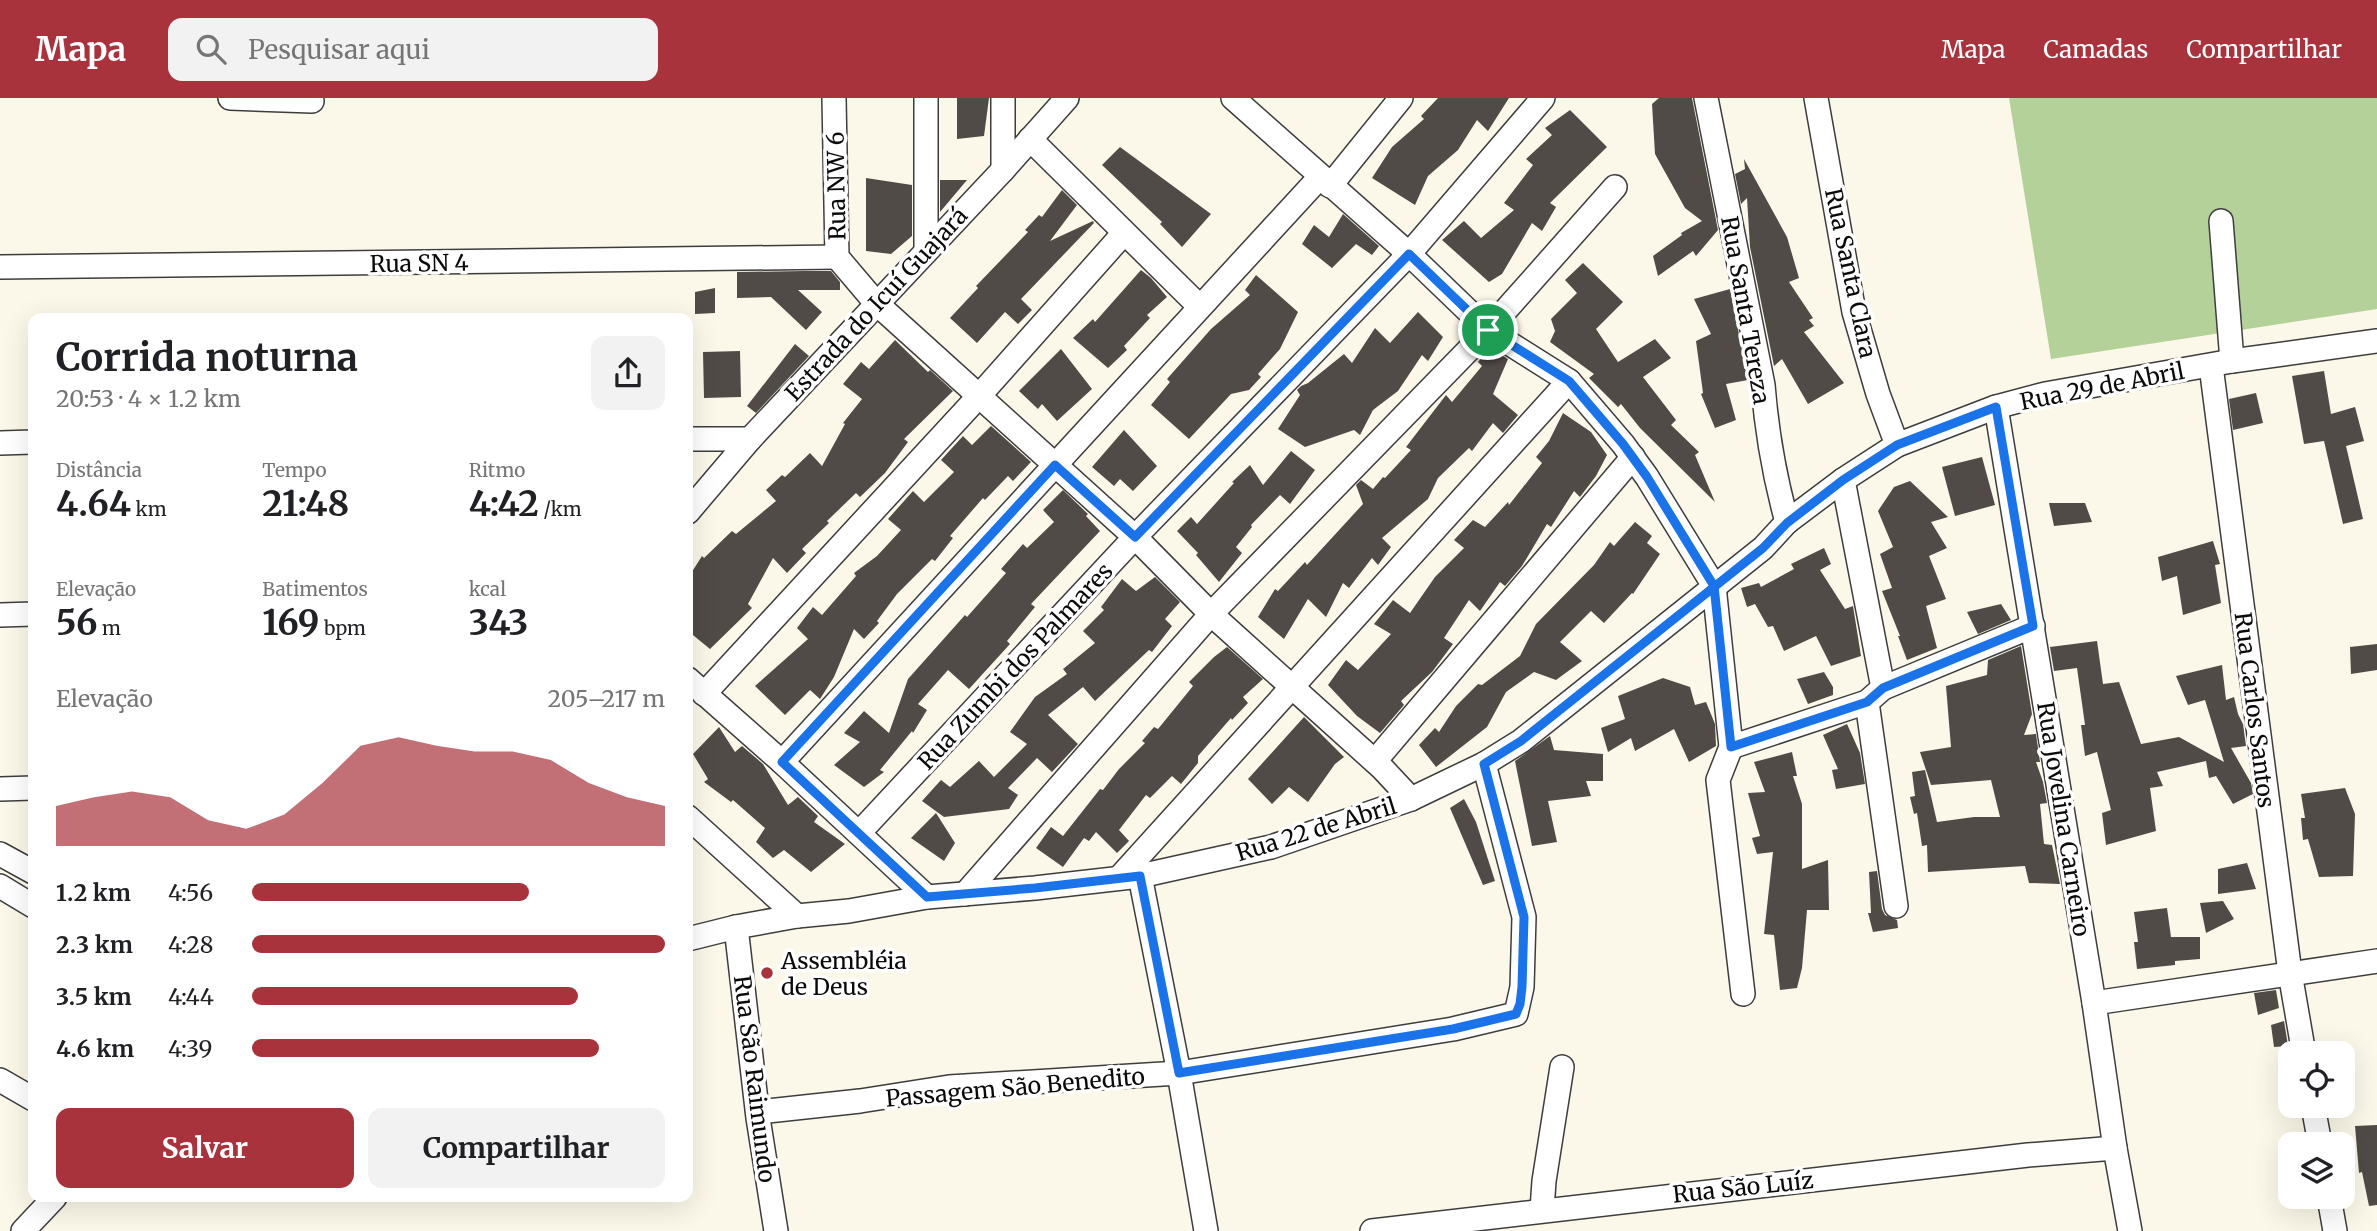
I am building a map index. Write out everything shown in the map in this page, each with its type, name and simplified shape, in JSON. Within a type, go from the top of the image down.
[{"type":"street","points":[[230,98],[312,101]]},
{"type":"street","name":"Rua NW 6","points":[[834,98],[837,257],[876,303],[1135,537],[1211,614],[1375,761],[1411,799]]},
{"type":"street","points":[[926,98],[926,250]]},
{"type":"street","points":[[1003,98],[1003,170]]},
{"type":"street","name":"Estrada do Icuí Guajará","points":[[693,506],[750,439],[1003,170],[1067,98]]},
{"type":"street","points":[[1233,98],[1409,254],[1488,330],[1569,381],[1633,457],[1714,586],[1731,747],[1718,780],[1743,994]]},
{"type":"street","points":[[782,762],[1200,307],[1325,181],[1401,98]]},
{"type":"street","name":"Rua Zumbi dos Palmares","points":[[859,834],[1135,537],[1409,254],[1543,98]]},
{"type":"street","name":"Rua Santa Tereza","points":[[1706,98],[1763,385],[1766,429],[1773,471],[1787,523]]},
{"type":"street","name":"Rua Santa Clara","points":[[1816,98],[1854,312],[1878,394],[1897,445]]},
{"type":"street","points":[[1030,139],[1200,307]]},
{"type":"street","points":[[965,894],[1211,614],[1488,330],[1615,187]]},
{"type":"street","name":"Rua Carlos Santos","points":[[2221,221],[2221,363],[2290,973],[2302,1041]]},
{"type":"street","points":[[927,897],[696,686],[979,396],[1124,233]]},
{"type":"street","name":"Rua SN 4","points":[[0,267],[198,267],[837,257]]},
{"type":"street","name":"Rua 29 de Abril","points":[[1843,480],[1897,445],[1996,407],[2045,394],[2221,363],[2377,341]]},
{"type":"street","points":[[1206,1231],[1179,1073],[1129,877],[1292,688],[1569,381]]},
{"type":"street","name":"Rua Jovelina Carneiro","points":[[1996,407],[2130,1231]]},
{"type":"street","points":[[693,439],[750,439]]},
{"type":"street","points":[[0,443],[28,442]]},
{"type":"street","points":[[1375,761],[1633,457]]},
{"type":"street","points":[[1843,480],[1875,695],[1896,906]]},
{"type":"street","name":"Rua 22 de Abril","points":[[693,938],[797,916],[849,911],[927,897],[1129,877],[1271,847],[1411,799],[1484,764],[1521,741],[1763,548],[1787,523],[1843,480]]},
{"type":"street","points":[[0,615],[28,614]]},
{"type":"street","points":[[1731,747],[1875,695],[2033,626]]},
{"type":"street","name":"Passagem São Benedito","points":[[758,1112],[860,1101],[949,1087],[1179,1073],[1453,1029],[1516,1014],[1522,987],[1524,917],[1484,764]]},
{"type":"street","points":[[0,789],[28,788]]},
{"type":"street","points":[[693,822],[797,916]]},
{"type":"street","points":[[0,854],[28,869]]},
{"type":"street","points":[[0,886],[28,903]]},
{"type":"street","name":"Rua São Raimundo","points":[[736,927],[758,1112],[776,1231]]},
{"type":"street","points":[[2094,1003],[2377,961]]},
{"type":"street","points":[[1542,1210],[1562,1067]]},
{"type":"street","points":[[0,1080],[28,1096]]},
{"type":"street","name":"Rua São Luíz","points":[[1372,1231],[2028,1155],[2115,1148]]},
{"type":"street","points":[[23,1231],[50,1202]]},
{"type":"street","points":[[2331,1209],[2335,1231]]},
{"type":"green space","points":[[2009,98],[2377,98],[2377,309],[2051,359]]},
{"type":"building","points":[[957,98],[989,98],[984,136],[957,139]]},
{"type":"building","points":[[1438,98],[1509,98],[1488,131],[1477,120],[1458,150],[1428,176],[1415,205],[1372,178],[1392,147],[1424,119],[1421,116]]},
{"type":"building","points":[[1659,98],[1692,98],[1718,230],[1696,256],[1693,251],[1658,276],[1653,256],[1682,235],[1681,233],[1702,221],[1685,208],[1655,154],[1652,104]]},
{"type":"building","points":[[1570,110],[1607,147],[1550,203],[1556,207],[1542,231],[1532,223],[1502,274],[1489,282],[1442,240],[1464,221],[1481,238],[1514,210],[1504,203],[1533,165],[1526,159],[1552,135],[1545,128]]},
{"type":"building","points":[[1120,147],[1211,214],[1182,247],[1160,224],[1162,222],[1102,165]]},
{"type":"building","points":[[1744,159],[1787,237],[1799,278],[1789,282],[1813,318],[1809,320],[1814,326],[1804,332],[1844,383],[1808,404],[1782,359],[1774,366],[1750,247],[1747,198],[1741,204],[1735,174],[1745,169]]},
{"type":"building","points":[[866,178],[912,185],[912,236],[891,254],[866,251]]},
{"type":"building","points":[[940,180],[967,180],[940,212]]},
{"type":"building","points":[[1062,190],[1077,205],[1050,241],[1093,221],[1094,223],[1021,299],[1032,310],[1018,324],[1005,312],[977,343],[950,318],[978,288],[976,286],[1028,232],[1025,230],[1039,215],[1042,217]]},
{"type":"building","points":[[1343,214],[1379,246],[1372,255],[1356,244],[1332,268],[1302,244],[1314,225],[1329,237]]},
{"type":"building","points":[[1583,263],[1623,302],[1596,329],[1618,362],[1655,339],[1671,358],[1643,377],[1676,420],[1671,425],[1699,452],[1695,455],[1715,502],[1640,428],[1621,404],[1618,407],[1589,378],[1594,374],[1550,342],[1555,331],[1551,319],[1577,293],[1565,280]]},
{"type":"building","points":[[1141,270],[1167,297],[1147,315],[1150,318],[1124,346],[1127,350],[1108,368],[1073,338],[1093,319],[1095,322]]},
{"type":"building","points":[[831,271],[840,282],[840,290],[798,290],[822,312],[806,330],[771,297],[737,298],[737,272]]},
{"type":"building","points":[[1256,275],[1298,312],[1280,349],[1258,374],[1261,377],[1249,390],[1231,394],[1189,439],[1151,405],[1170,382],[1167,379],[1211,329],[1250,295],[1245,290]]},
{"type":"building","points":[[715,288],[715,313],[695,314],[695,292]]},
{"type":"building","points":[[1730,289],[1748,380],[1726,384],[1736,420],[1715,428],[1701,394],[1696,341],[1711,334],[1694,299]]},
{"type":"building","points":[[1418,312],[1443,337],[1428,361],[1422,355],[1398,391],[1373,410],[1360,435],[1354,430],[1305,447],[1278,429],[1300,395],[1297,390],[1301,386],[1344,354],[1352,363],[1375,328],[1390,343]]},
{"type":"building","points":[[895,340],[928,372],[930,370],[953,391],[904,439],[908,442],[885,473],[860,497],[856,493],[827,521],[829,523],[802,549],[806,553],[787,573],[773,558],[748,604],[752,608],[710,649],[693,635],[693,570],[702,556],[704,558],[732,531],[736,534],[776,501],[766,490],[782,475],[785,477],[810,453],[822,466],[845,424],[843,423],[862,399],[843,384],[861,362],[869,369]]},
{"type":"building","points":[[795,344],[809,356],[756,413],[747,406]]},
{"type":"building","points":[[1490,348],[1508,359],[1493,394],[1518,415],[1503,433],[1493,423],[1472,451],[1469,448],[1438,478],[1428,499],[1382,538],[1391,547],[1378,565],[1372,558],[1349,588],[1343,583],[1326,617],[1308,599],[1284,639],[1258,617],[1275,589],[1278,591],[1305,562],[1307,565],[1363,504],[1356,485],[1361,480],[1373,489],[1385,478],[1411,450],[1406,447],[1446,395],[1452,402],[1482,366],[1478,362]]},
{"type":"building","points":[[1061,349],[1092,389],[1057,421],[1042,404],[1038,409],[1019,391]]},
{"type":"building","points":[[740,351],[741,397],[704,398],[703,352]]},
{"type":"building","points":[[2324,371],[2331,414],[2355,407],[2364,441],[2346,446],[2363,519],[2343,524],[2324,441],[2304,444],[2292,376]]},
{"type":"building","points":[[2256,393],[2263,423],[2233,430],[2229,399]]},
{"type":"building","points":[[1563,413],[1591,432],[1607,455],[1596,476],[1580,497],[1574,491],[1551,527],[1547,524],[1522,566],[1505,586],[1500,582],[1480,611],[1469,600],[1444,638],[1453,644],[1432,672],[1401,701],[1404,705],[1380,733],[1357,716],[1328,685],[1346,660],[1358,670],[1391,634],[1374,624],[1393,600],[1410,613],[1435,577],[1464,548],[1454,540],[1473,520],[1485,527],[1508,502],[1509,505],[1542,463],[1536,457],[1549,441]]},
{"type":"building","points":[[991,426],[1031,462],[1013,481],[1008,476],[985,500],[983,498],[950,536],[953,538],[935,561],[932,559],[897,594],[877,621],[879,623],[864,639],[854,629],[834,677],[820,699],[810,690],[785,715],[755,686],[808,639],[797,628],[813,607],[822,615],[856,576],[854,573],[877,556],[901,530],[888,519],[913,491],[924,502],[954,472],[941,460],[963,436],[972,445]]},
{"type":"building","points":[[1124,430],[1157,466],[1133,491],[1120,479],[1114,486],[1092,467]]},
{"type":"building","points":[[1291,451],[1315,470],[1290,504],[1280,495],[1251,525],[1236,547],[1242,553],[1219,582],[1196,555],[1198,553],[1177,531],[1191,517],[1197,524],[1250,465],[1263,485]]},
{"type":"building","points":[[1982,457],[1995,505],[1955,516],[1942,467]]},
{"type":"building","points":[[1910,481],[1948,517],[1931,522],[1947,548],[1929,556],[1946,599],[1926,606],[1937,648],[1907,660],[1882,591],[1892,588],[1880,554],[1893,547],[1878,511],[1894,487]]},
{"type":"building","points":[[1063,490],[1088,514],[1086,516],[1100,531],[1031,604],[1035,607],[1007,641],[1010,644],[969,689],[948,670],[918,704],[927,710],[913,733],[912,731],[880,770],[884,772],[864,787],[834,765],[860,742],[844,733],[864,711],[889,733],[908,679],[1006,573],[1001,569],[1023,544],[1027,548],[1054,522],[1043,510]]},
{"type":"building","points":[[2049,503],[2085,503],[2092,522],[2054,526]]},
{"type":"building","points":[[1635,522],[1652,536],[1647,543],[1660,554],[1633,594],[1604,623],[1591,611],[1560,642],[1582,661],[1556,680],[1534,672],[1506,692],[1487,727],[1436,767],[1419,745],[1435,728],[1439,732],[1456,706],[1478,684],[1482,685],[1520,656],[1536,624],[1594,565],[1610,542],[1614,546]]},
{"type":"building","points":[[2213,541],[2220,564],[2215,565],[2221,603],[2183,615],[2177,576],[2162,581],[2158,557]]},
{"type":"building","points":[[1824,548],[1831,564],[1820,570],[1845,609],[1853,606],[1861,656],[1831,666],[1816,636],[1784,651],[1773,626],[1768,627],[1755,604],[1747,607],[1741,588],[1759,583],[1761,587],[1794,569],[1791,564]]},
{"type":"building","points":[[1155,577],[1180,602],[1165,619],[1172,626],[1152,652],[1149,650],[1095,701],[1083,687],[1048,715],[1078,744],[1052,772],[1037,758],[1008,788],[1018,795],[1009,809],[944,817],[922,801],[941,780],[950,787],[979,761],[994,777],[1027,744],[1010,732],[1035,697],[1067,674],[1063,669],[1095,643],[1083,631],[1104,610],[1101,607],[1122,579],[1136,591]]},
{"type":"building","points":[[2001,604],[2011,620],[1978,634],[1967,612]]},
{"type":"building","points":[[2097,641],[2103,684],[2119,682],[2141,744],[2179,737],[2224,762],[2205,700],[2188,705],[2176,676],[2222,665],[2226,700],[2234,697],[2243,724],[2246,746],[2231,748],[2251,783],[2253,794],[2233,804],[2216,776],[2209,778],[2206,761],[2157,772],[2163,786],[2150,788],[2156,831],[2106,845],[2102,813],[2111,810],[2097,752],[2085,756],[2081,725],[2085,725],[2077,668],[2054,671],[2050,647]]},
{"type":"building","points":[[2377,644],[2377,670],[2351,674],[2350,647]]},
{"type":"building","points":[[2021,646],[2032,714],[2024,735],[2036,734],[2040,762],[2036,762],[2047,803],[2040,804],[2044,844],[2052,845],[2060,884],[2029,883],[2025,866],[1928,872],[1927,845],[1922,846],[1917,813],[1914,814],[1910,797],[1915,796],[1912,772],[1925,770],[1937,822],[2000,817],[1991,780],[1931,785],[1920,752],[1951,747],[1946,686],[1987,675],[1988,660]]},
{"type":"building","points":[[1227,647],[1263,679],[1243,697],[1248,703],[1198,756],[1198,763],[1181,784],[1172,776],[1150,798],[1146,795],[1119,830],[1129,841],[1117,853],[1096,832],[1089,841],[1084,838],[1063,867],[1036,848],[1051,827],[1063,836],[1100,789],[1103,790],[1145,743],[1142,741],[1154,727],[1158,729],[1193,686],[1189,682]]},
{"type":"building","points":[[1824,672],[1833,687],[1833,695],[1808,704],[1797,679]]},
{"type":"building","points":[[1663,678],[1690,687],[1695,705],[1706,702],[1715,724],[1716,746],[1689,762],[1674,729],[1635,751],[1631,738],[1608,752],[1601,728],[1625,719],[1618,696]]},
{"type":"building","points":[[1304,717],[1344,757],[1335,764],[1308,802],[1289,787],[1272,804],[1248,779]]},
{"type":"building","points":[[1847,724],[1860,753],[1865,784],[1836,789],[1832,770],[1838,769],[1823,735]]},
{"type":"building","points":[[719,727],[735,752],[742,746],[763,764],[788,805],[798,797],[818,816],[814,822],[845,844],[811,872],[784,850],[773,858],[756,842],[765,828],[733,800],[731,802],[704,782],[708,779],[693,754]]},
{"type":"building","points":[[1550,736],[1554,750],[1603,754],[1603,781],[1586,781],[1591,796],[1548,801],[1557,842],[1532,846],[1515,761]]},
{"type":"building","points":[[1792,752],[1797,776],[1793,776],[1802,804],[1802,869],[1828,860],[1829,910],[1807,910],[1802,968],[1797,988],[1780,990],[1774,935],[1764,934],[1773,852],[1757,854],[1752,838],[1760,836],[1748,793],[1765,792],[1754,762]]},
{"type":"building","points":[[2345,788],[2355,814],[2353,876],[2319,877],[2308,839],[2303,840],[2301,818],[2305,818],[2301,794]]},
{"type":"building","points":[[1464,799],[1476,822],[1495,881],[1483,885],[1450,808]]},
{"type":"building","points":[[936,813],[955,843],[944,861],[911,838]]},
{"type":"building","points":[[2247,863],[2256,889],[2218,894],[2218,869]]},
{"type":"building","points":[[1877,871],[1882,909],[1885,915],[1897,920],[1898,928],[1873,932],[1868,913],[1871,913],[1869,872]]},
{"type":"building","points":[[2223,901],[2234,919],[2206,933],[2200,903]]},
{"type":"building","points":[[2167,908],[2171,937],[2200,937],[2200,959],[2137,969],[2134,942],[2138,942],[2134,912]]},
{"type":"building","points":[[2276,990],[2279,1008],[2258,1015],[2254,993]]},
{"type":"building","points":[[2284,1021],[2287,1041],[2278,1041],[2278,1047],[2274,1047],[2271,1025]]},
{"type":"building","points":[[2377,1125],[2377,1205],[2369,1206],[2362,1172],[2359,1173],[2355,1126]]},
{"type":"place","name":"Assembléia de Deus","points":[[767,973]]},
{"type":"route","points":[[1488,330],[1409,254],[1135,537],[1055,465],[782,762],[927,897],[1140,876],[1179,1073],[1453,1029],[1516,1014],[1522,987],[1524,917],[1484,764],[1521,741],[1714,586],[1763,548],[1787,523],[1843,480],[1897,445],[1996,407],[2033,626],[1883,688],[1867,702],[1731,747],[1714,586],[1647,477],[1623,444],[1569,381],[1488,330]]}]
